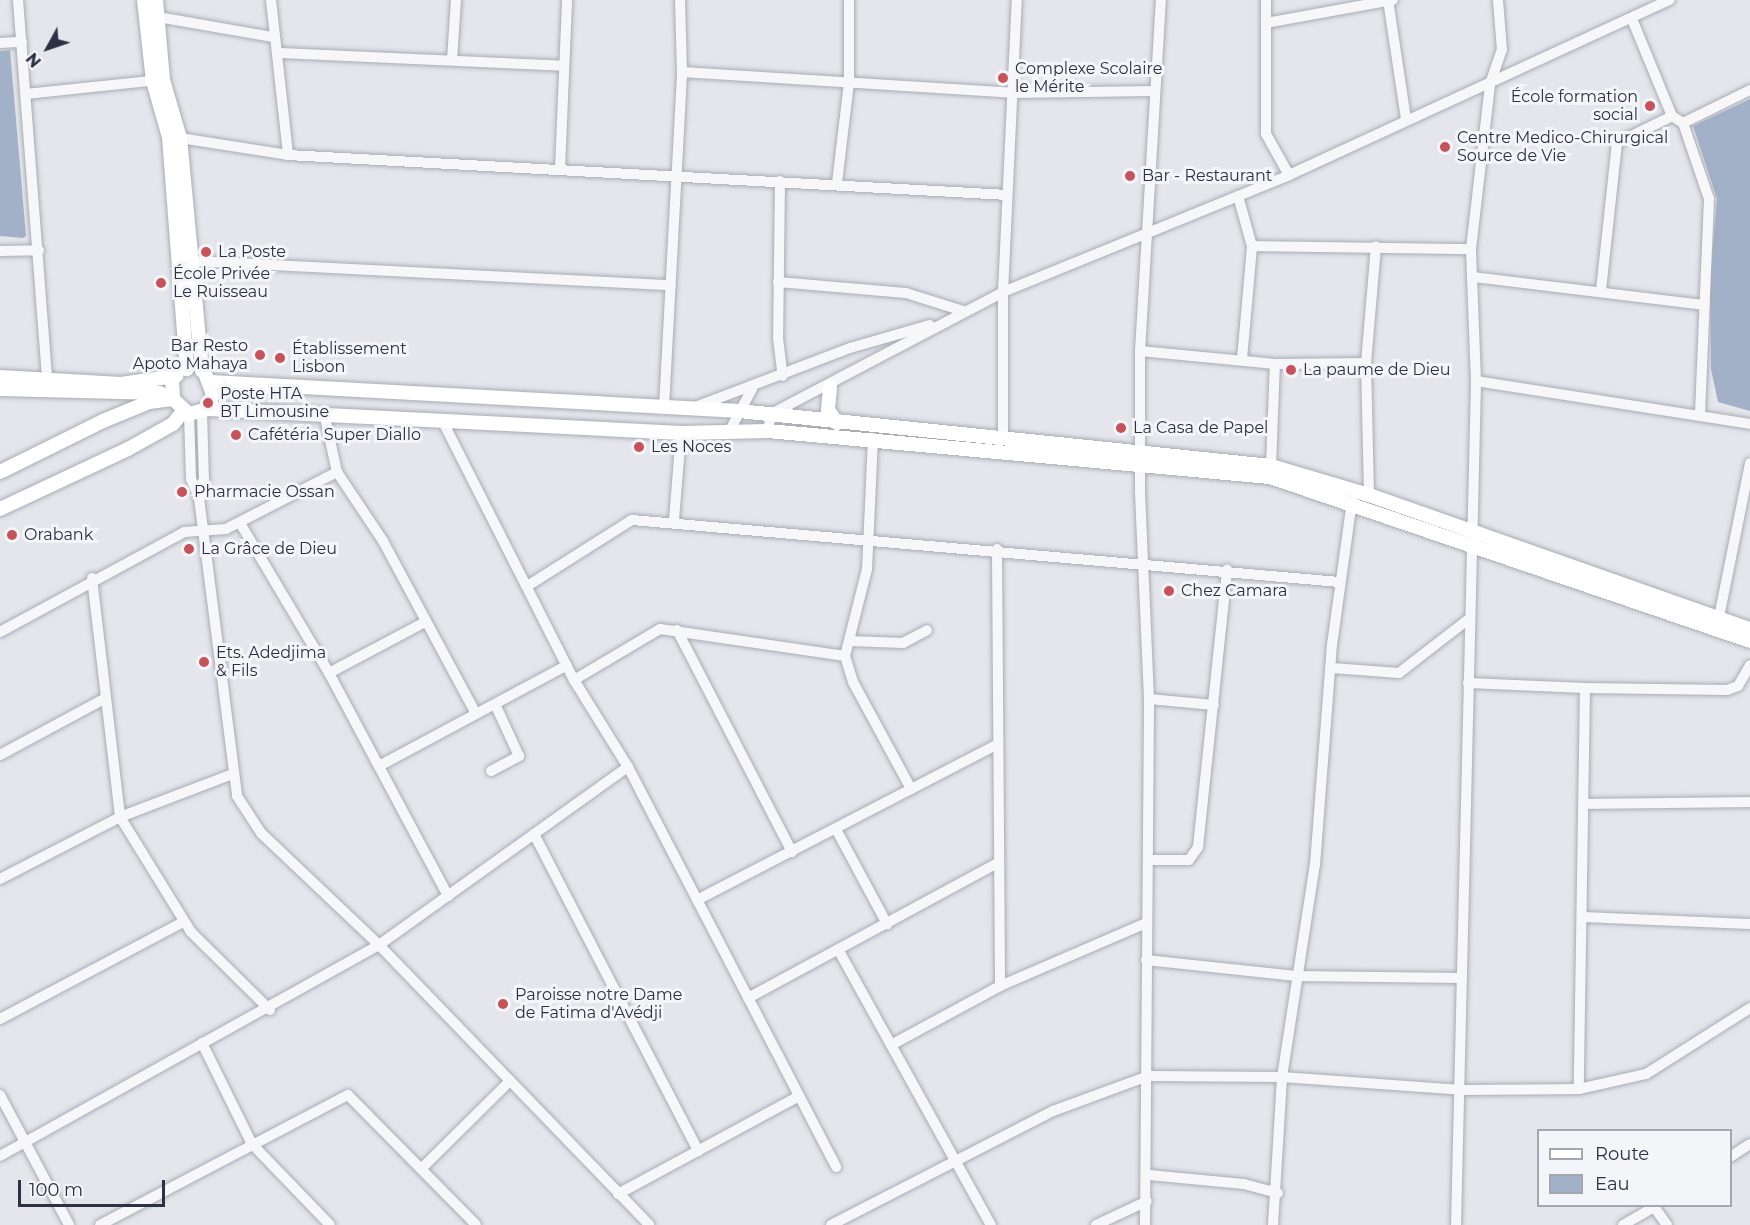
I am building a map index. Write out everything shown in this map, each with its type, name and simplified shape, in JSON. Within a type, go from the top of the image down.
[{"type":"main road","points":[[0,472],[172,390],[187,369],[169,137],[144,0]]},
{"type":"main road","points":[[156,0],[158,81],[180,138],[206,377],[196,412]]},
{"type":"main road","points":[[187,369],[206,377],[771,414],[837,423],[1003,438],[1270,477],[1471,538],[1750,629]]},
{"type":"main road","points":[[0,377],[172,390],[196,412]]},
{"type":"main road","points":[[830,387],[828,410],[837,423]]},
{"type":"main road","points":[[0,389],[95,394],[172,390]]},
{"type":"main road","points":[[95,394],[106,410],[103,421]]},
{"type":"main road","points":[[0,509],[128,449],[196,412],[442,420],[681,433],[730,430],[768,431],[1141,459],[1271,466],[1369,495],[1471,538],[1750,641]]},
{"type":"street","points":[[18,0],[39,250],[47,381]]},
{"type":"street","points":[[271,0],[273,38],[280,53],[288,154]]},
{"type":"street","points":[[452,60],[456,0]]},
{"type":"street","points":[[560,169],[567,0]]},
{"type":"street","points":[[664,407],[682,72],[680,0]]},
{"type":"street","points":[[837,183],[849,82],[849,0]]},
{"type":"street","points":[[1003,438],[1003,292],[1017,0]]},
{"type":"street","points":[[1145,1225],[1149,1175],[1146,923],[1149,860],[1149,699],[1143,565],[1140,351],[1144,232],[1161,0]]},
{"type":"street","points":[[1266,0],[1266,134],[1289,175]]},
{"type":"street","points":[[1266,23],[1390,0],[1406,119]]},
{"type":"street","points":[[1456,1225],[1462,1090],[1462,978],[1476,381],[1471,249],[1490,84],[1502,50],[1498,0]]},
{"type":"street","points":[[768,431],[771,414],[830,387],[963,311],[1144,232],[1289,175],[1406,119],[1490,84],[1670,0]]},
{"type":"street","points":[[158,16],[273,38]]},
{"type":"street","points":[[1632,19],[1672,116],[1683,123],[1708,199],[1700,413]]},
{"type":"street","points":[[0,43],[22,42]]},
{"type":"street","points":[[280,53],[564,66]]},
{"type":"street","points":[[682,72],[1012,93],[1155,91]]},
{"type":"street","points":[[26,94],[158,81]]},
{"type":"street","points":[[1683,123],[1750,90]]},
{"type":"street","points":[[1602,290],[1617,144],[1672,116]]},
{"type":"street","points":[[180,138],[288,154],[837,183],[1007,195]]},
{"type":"street","points":[[780,181],[778,282],[783,376]]},
{"type":"street","points":[[1238,196],[1252,246],[1242,359]]},
{"type":"street","points":[[1252,246],[1471,249]]},
{"type":"street","points":[[1369,495],[1366,363],[1376,246]]},
{"type":"street","points":[[0,251],[39,250]]},
{"type":"street","points":[[194,261],[670,285]]},
{"type":"street","points":[[1473,277],[1602,290],[1704,305]]},
{"type":"street","points":[[778,282],[906,293],[963,311]]},
{"type":"street","points":[[692,408],[752,389],[850,348],[947,320]]},
{"type":"street","points":[[1140,351],[1242,359],[1275,364],[1366,363]]},
{"type":"street","points":[[1271,466],[1275,364]]},
{"type":"street","points":[[1476,381],[1700,413],[1750,424]]},
{"type":"street","points":[[730,430],[752,389]]},
{"type":"street","points":[[196,412],[204,480],[199,498],[230,775],[261,832],[379,945],[649,1225]]},
{"type":"street","points":[[325,417],[337,472],[383,541],[476,714]]},
{"type":"street","points":[[442,420],[529,585],[574,680],[628,767],[836,1167]]},
{"type":"street","points":[[674,520],[681,433]]},
{"type":"street","points":[[873,438],[866,543],[867,569],[845,656],[853,682],[911,789]]},
{"type":"street","points":[[1719,617],[1750,463]]},
{"type":"street","points":[[0,632],[92,578],[184,532],[240,523],[337,472]]},
{"type":"street","points":[[1273,1225],[1278,1193],[1282,1077],[1315,865],[1339,582],[1352,501]]},
{"type":"street","points":[[529,585],[632,520],[674,520],[866,543],[997,549],[1143,565],[1227,570],[1339,582]]},
{"type":"street","points":[[240,523],[329,673],[448,896]]},
{"type":"street","points":[[1738,528],[1750,530]]},
{"type":"street","points":[[997,549],[996,745],[1000,986]]},
{"type":"street","points":[[1149,860],[1189,860],[1198,847],[1227,570]]},
{"type":"street","points":[[92,578],[102,700],[120,817],[183,921],[270,1010]]},
{"type":"street","points":[[1332,668],[1399,673],[1470,618]]},
{"type":"street","points":[[329,673],[425,622]]},
{"type":"street","points":[[574,680],[652,631],[677,630],[845,656]]},
{"type":"street","points":[[677,630],[792,852]]},
{"type":"street","points":[[850,641],[903,643],[927,630]]},
{"type":"street","points":[[379,766],[567,665]]},
{"type":"street","points":[[1468,683],[1585,688],[1727,690],[1738,686],[1750,665]]},
{"type":"street","points":[[1580,1089],[1585,688]]},
{"type":"street","points":[[1149,699],[1214,705]]},
{"type":"street","points":[[0,755],[102,700]]},
{"type":"street","points":[[491,771],[519,756],[495,704]]},
{"type":"street","points":[[697,900],[837,831],[996,745]]},
{"type":"street","points":[[0,1156],[202,1043],[270,1010],[379,945],[628,767]]},
{"type":"street","points":[[0,879],[120,817],[230,775]]},
{"type":"street","points":[[1583,804],[1750,802]]},
{"type":"street","points":[[837,831],[887,924]]},
{"type":"street","points":[[534,834],[698,1150]]},
{"type":"street","points":[[748,998],[839,951],[998,863]]},
{"type":"street","points":[[1582,917],[1750,924]]},
{"type":"street","points":[[0,1019],[183,921]]},
{"type":"street","points":[[891,1045],[1000,986],[1146,923]]},
{"type":"street","points":[[839,951],[957,1158],[992,1225]]},
{"type":"street","points":[[1146,960],[1296,976],[1462,978]]},
{"type":"street","points":[[831,1225],[957,1158],[1096,1093],[1148,1076],[1282,1077],[1462,1090],[1580,1089],[1638,1078],[1750,1008]]},
{"type":"street","points":[[202,1043],[252,1144],[330,1225]]},
{"type":"street","points":[[422,1168],[510,1081]]},
{"type":"street","points":[[0,1095],[69,1225]]},
{"type":"street","points":[[100,1225],[348,1095],[476,1225]]},
{"type":"street","points":[[618,1194],[799,1096]]},
{"type":"street","points":[[1732,1156],[1750,1144]]},
{"type":"street","points":[[1149,1175],[1244,1184],[1278,1193]]},
{"type":"street","points":[[1096,1225],[1147,1201]]},
{"type":"street","points":[[1623,1225],[1653,1207]]},
{"type":"street","points":[[1656,1207],[1667,1225]]},
{"type":"water","points":[[10,50],[26,236],[23,238],[0,236],[0,51]]},
{"type":"water","points":[[1750,99],[1750,411],[1718,402],[1711,369],[1710,280],[1717,199],[1693,126]]},
{"type":"place","name":"Complexe Scolaire le Mérite","points":[[1003,78]]},
{"type":"place","name":"École formation social","points":[[1650,106]]},
{"type":"place","name":"Centre Medico-Chirurgical Source de Vie","points":[[1445,147]]},
{"type":"place","name":"Bar - Restaurant","points":[[1130,176]]},
{"type":"place","name":"La Poste","points":[[206,252]]},
{"type":"place","name":"École Privée Le Ruisseau","points":[[161,283]]},
{"type":"place","name":"Bar Resto Apoto Mahaya","points":[[260,355]]},
{"type":"place","name":"Établissement Lisbon","points":[[280,358]]},
{"type":"place","name":"La paume de Dieu","points":[[1291,370]]},
{"type":"place","name":"Poste HTA BT Limousine","points":[[208,403]]},
{"type":"place","name":"La Casa de Papel","points":[[1121,428]]},
{"type":"place","name":"Cafétéria Super Diallo","points":[[236,435]]},
{"type":"place","name":"Les Noces","points":[[639,447]]},
{"type":"place","name":"Pharmacie Ossan","points":[[182,492]]},
{"type":"place","name":"Orabank","points":[[12,535]]},
{"type":"place","name":"La Grâce de Dieu","points":[[189,549]]},
{"type":"place","name":"Chez Camara","points":[[1169,591]]},
{"type":"place","name":"Ets. Adedjima & Fils","points":[[204,662]]},
{"type":"place","name":"Paroisse notre Dame de Fatima d'Avédji","points":[[503,1004]]}]
